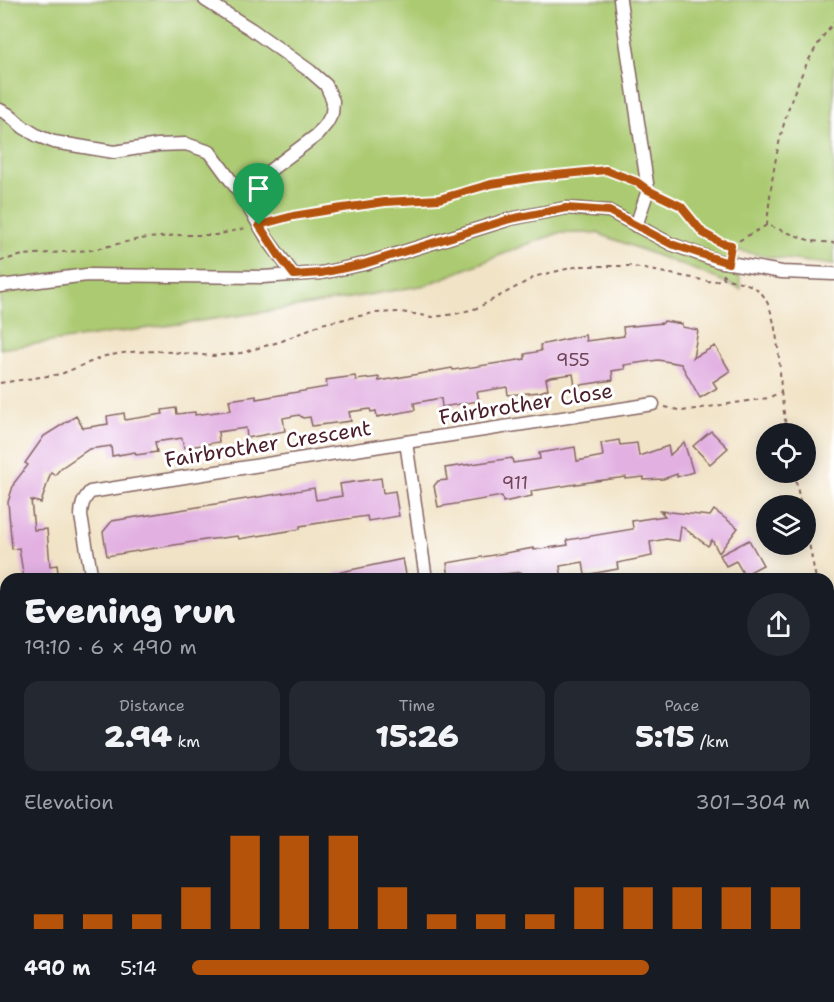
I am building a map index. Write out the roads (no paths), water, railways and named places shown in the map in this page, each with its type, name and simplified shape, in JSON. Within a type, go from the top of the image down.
[{"type":"street","points":[[205,0],[310,71],[326,85],[333,101],[332,113],[317,135],[240,193]]},
{"type":"street","points":[[620,0],[648,190],[636,226]]},
{"type":"street","points":[[0,110],[38,136],[63,144],[114,153],[158,145],[186,144],[210,152],[294,275]]},
{"type":"street","points":[[0,286],[87,275],[263,277],[321,273],[364,264],[510,219],[566,208],[609,211],[671,244],[728,263],[782,272],[834,274]]},
{"type":"street","name":"Fairbrother Close","points":[[406,442],[653,404]]},
{"type":"street","points":[[406,442],[425,573]]},
{"type":"street","name":"Fairbrother Crescent","points":[[91,573],[81,516],[84,499],[90,492],[406,442]]}]
